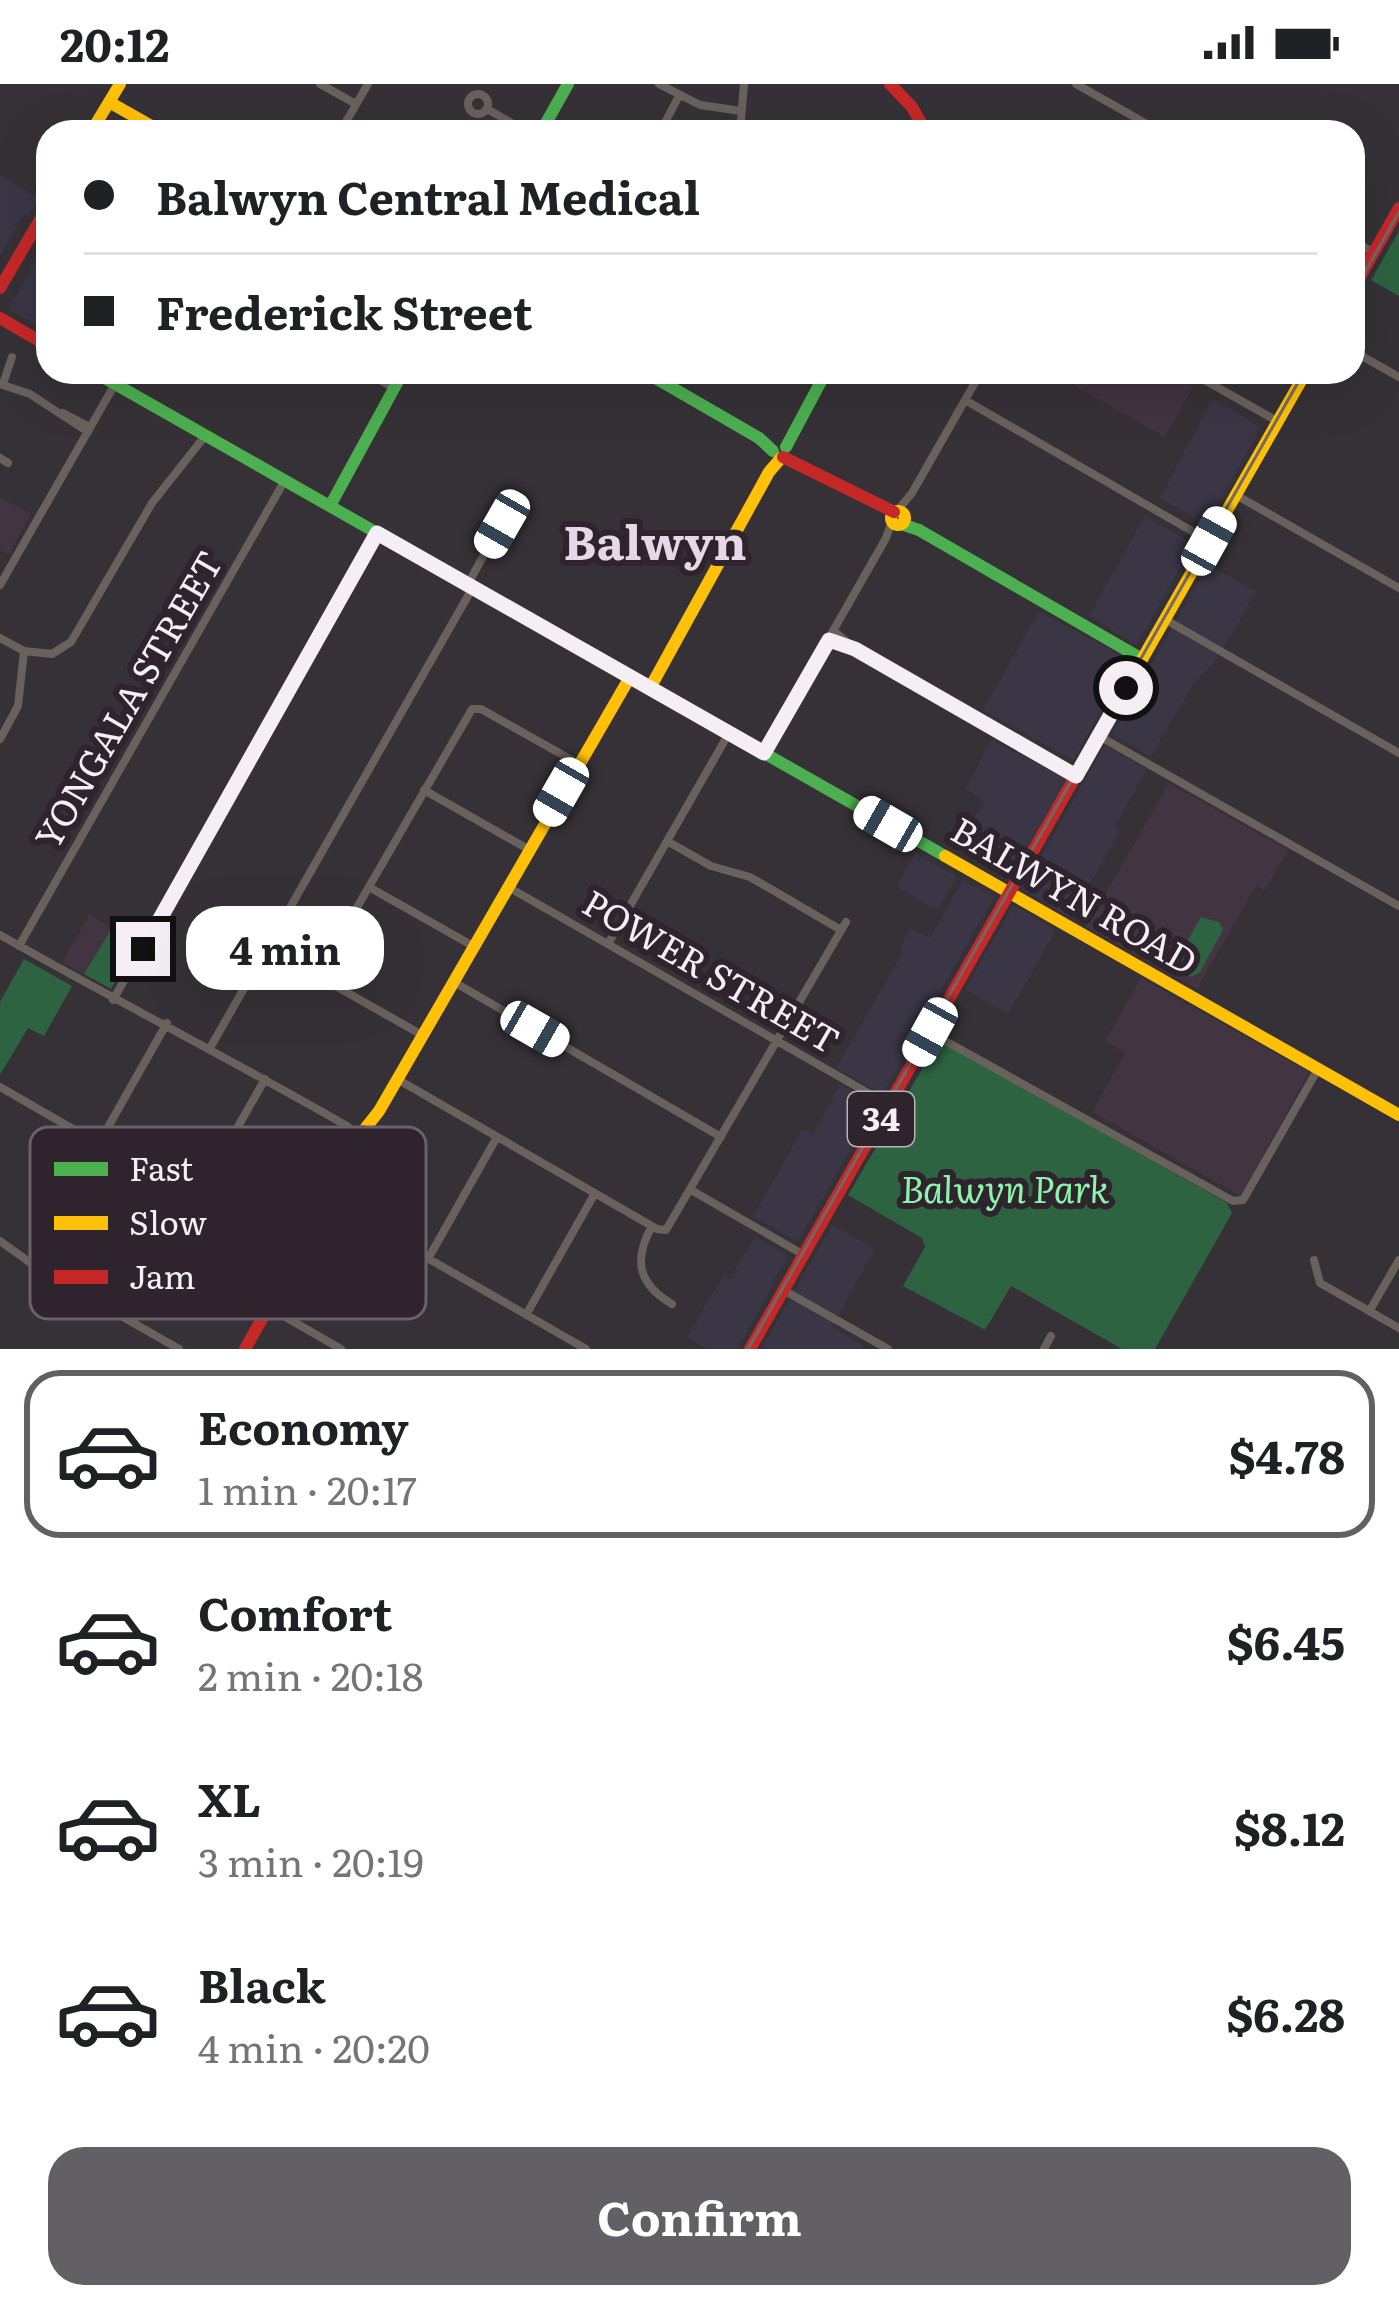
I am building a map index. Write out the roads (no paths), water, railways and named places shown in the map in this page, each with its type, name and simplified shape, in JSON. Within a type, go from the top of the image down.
[{"type":"main road","points":[[548,120],[568,84]]},
{"type":"main road","points":[[890,84],[920,120]]},
{"type":"main road","points":[[98,120],[113,90],[148,120]]},
{"type":"main road","points":[[1365,267],[1399,208]]},
{"type":"main road","points":[[0,288],[36,226]]},
{"type":"main road","points":[[0,318],[36,339]]},
{"type":"main road","name":"BALWYN ROAD","points":[[115,384],[1399,1115]]},
{"type":"main road","points":[[327,504],[396,384]]},
{"type":"main road","points":[[666,384],[1142,658]]},
{"type":"main road","points":[[647,686],[819,384]]},
{"type":"main road","name":"34","points":[[750,1349],[1299,384]]},
{"type":"main road","points":[[368,1127],[627,675]]},
{"type":"main road","points":[[245,1349],[261,1319]]},
{"type":"street","points":[[320,84],[356,104]]},
{"type":"street","points":[[347,120],[368,84]]},
{"type":"street","points":[[658,84],[700,105],[741,111]]},
{"type":"street","points":[[741,120],[744,84]]},
{"type":"street","points":[[1076,84],[1140,120]]},
{"type":"street","points":[[666,120],[679,96]]},
{"type":"street","points":[[488,109],[507,120]]},
{"type":"street","points":[[1365,249],[1373,253]]},
{"type":"street","points":[[13,357],[2,384],[30,394],[89,429]]},
{"type":"street","points":[[1365,358],[1399,377]]},
{"type":"street","points":[[0,585],[115,384]]},
{"type":"street","points":[[387,384],[394,388]]},
{"type":"street","points":[[764,753],[974,384]]},
{"type":"street","points":[[1211,384],[1277,422]]},
{"type":"street","points":[[964,400],[1209,541]]},
{"type":"street","points":[[0,638],[24,651],[52,654],[71,642],[155,498],[206,435]]},
{"type":"street","name":"YONGALA STREET","points":[[19,946],[285,480]]},
{"type":"street","points":[[1236,495],[1399,588]]},
{"type":"street","points":[[210,1048],[506,514]]},
{"type":"street","points":[[113,1000],[377,533]]},
{"type":"street","points":[[1165,619],[1399,753]]},
{"type":"street","points":[[831,635],[1076,776]]},
{"type":"street","points":[[0,739],[18,706],[24,651]]},
{"type":"street","points":[[422,1035],[321,974],[369,886],[474,708],[577,763]]},
{"type":"street","points":[[608,944],[729,733]]},
{"type":"street","points":[[1099,736],[1399,906]]},
{"type":"street","points":[[424,790],[528,849]]},
{"type":"street","points":[[397,1079],[664,1231],[843,926],[667,842]]},
{"type":"street","points":[[369,886],[473,946]]},
{"type":"street","name":"POWER STREET","points":[[507,886],[889,1105]]},
{"type":"street","points":[[0,935],[349,1127]]},
{"type":"street","points":[[452,982],[721,1137]]},
{"type":"street","points":[[108,1127],[166,1023]]},
{"type":"street","points":[[930,1032],[1233,1201],[1243,1200],[1318,1069]]},
{"type":"street","points":[[237,1127],[265,1078]]},
{"type":"street","points":[[0,1087],[69,1127]]},
{"type":"street","points":[[497,1137],[428,1258],[586,1349]]},
{"type":"street","points":[[691,1190],[804,1255]]},
{"type":"street","points":[[526,1315],[595,1192]]},
{"type":"street","points":[[652,1226],[640,1250],[642,1275],[651,1290],[672,1304]]},
{"type":"street","points":[[0,1240],[30,1263]]},
{"type":"street","points":[[1314,1260],[1321,1283],[1399,1328]]},
{"type":"street","points":[[1370,1311],[1399,1260]]},
{"type":"street","points":[[784,1290],[888,1349]]},
{"type":"street","points":[[289,1319],[341,1349]]},
{"type":"street","points":[[128,1320],[179,1349]]},
{"type":"street","points":[[1044,1349],[1051,1336]]},
{"type":"tram line","points":[[1365,272],[1399,212]]},
{"type":"tram line","points":[[748,1349],[1297,384]]},
{"type":"district","name":"Balwyn","points":[[655,543]]},
{"type":"park label","name":"Balwyn Park","points":[[1005,1190]]}]
